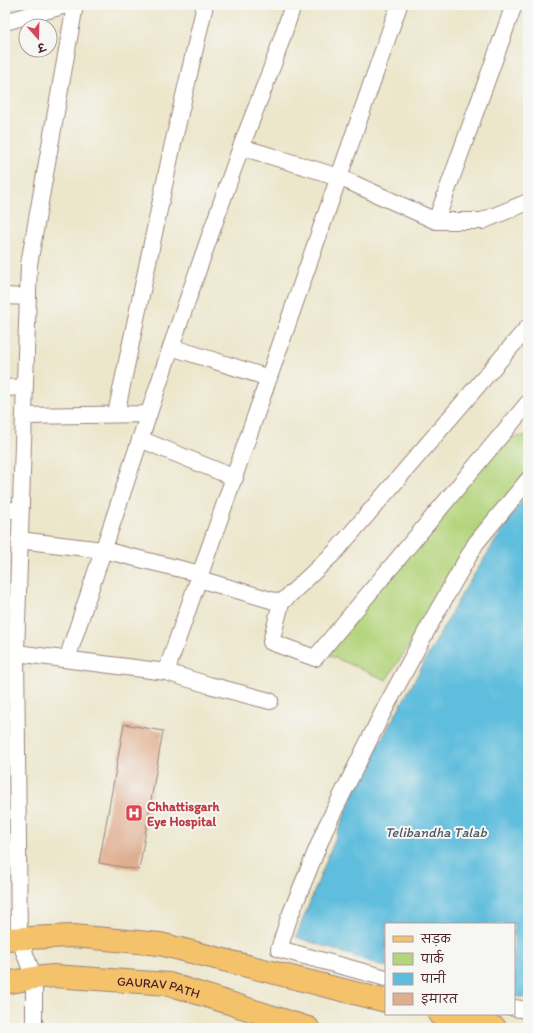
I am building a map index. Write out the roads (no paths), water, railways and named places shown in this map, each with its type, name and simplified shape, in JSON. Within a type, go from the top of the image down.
[{"type":"main road","points":[[12,938],[73,936],[160,944],[385,1001]]},
{"type":"main road","name":"GAURAV PATH","points":[[5,983],[53,976],[169,984],[308,1028]]},
{"type":"main road","points":[[443,1015],[495,1028]]},
{"type":"street","points":[[5,22],[66,5]]},
{"type":"street","points":[[34,1028],[34,978],[12,938],[11,730],[16,653],[11,616],[20,540],[13,510],[24,416],[28,264],[75,5]]},
{"type":"street","points":[[116,414],[172,148],[205,5]]},
{"type":"street","points":[[67,659],[170,347],[293,5]]},
{"type":"street","points":[[166,672],[399,5]]},
{"type":"street","points":[[436,221],[514,5]]},
{"type":"street","points":[[241,147],[339,177],[436,221],[482,221],[528,202]]},
{"type":"street","points":[[5,296],[28,297]]},
{"type":"street","points":[[528,327],[336,551],[281,603],[271,642],[315,658],[528,403]]},
{"type":"street","points":[[170,347],[269,378]]},
{"type":"street","points":[[5,388],[25,387]]},
{"type":"street","points":[[24,416],[148,414]]},
{"type":"street","points":[[140,440],[235,478]]},
{"type":"street","points":[[385,978],[279,949],[289,918],[326,827],[390,699],[434,617],[476,544],[528,480]]},
{"type":"street","points":[[20,540],[104,550],[200,577],[281,603]]},
{"type":"street","points":[[16,653],[166,672],[270,701]]},
{"type":"street","points":[[515,1008],[528,1010]]},
{"type":"water","name":"Telibandha Talab","points":[[528,496],[528,998],[515,996],[515,923],[385,923],[385,967],[296,937],[358,782],[463,592],[518,506]]},
{"type":"place","name":"Chhattisgarh Eye Hospital","points":[[134,813]]}]
